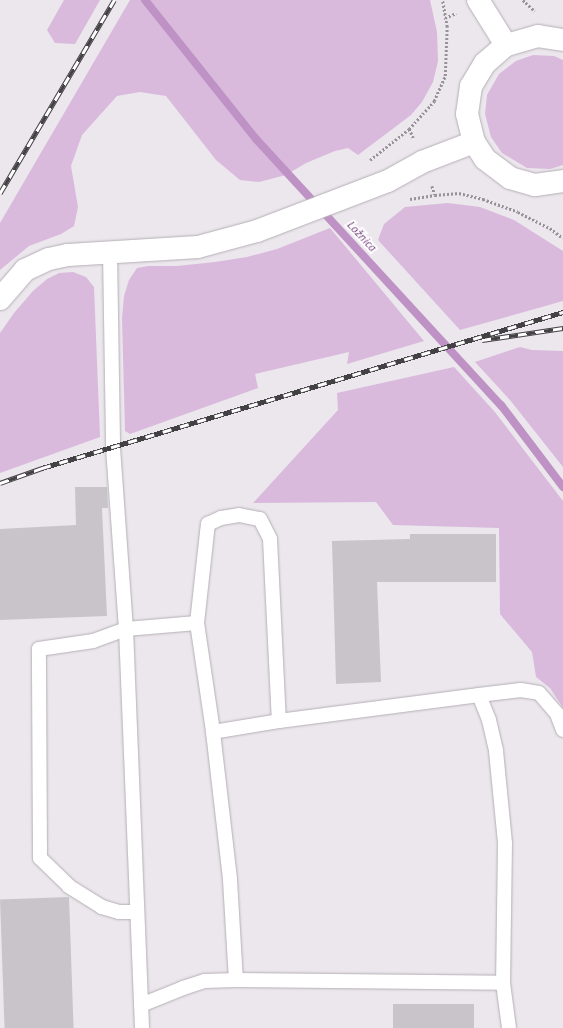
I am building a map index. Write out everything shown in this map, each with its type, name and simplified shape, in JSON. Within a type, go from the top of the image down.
[{"type":"street","points":[[478,0],[506,45]]},
{"type":"street","points":[[563,40],[538,36],[506,45],[485,63],[471,86],[467,114],[474,142],[485,159],[510,178],[535,185],[563,182]]},
{"type":"street","points":[[0,299],[25,270],[49,259],[68,255],[198,247],[257,231],[388,181],[422,162],[474,142]]},
{"type":"lane","points":[[110,252],[113,448],[126,629],[142,1028]]},
{"type":"lane","points":[[236,980],[230,880],[213,732],[197,623],[208,524],[221,518],[239,515],[260,519],[270,539],[279,721]]},
{"type":"lane","points":[[137,912],[119,912],[102,907],[69,886],[40,858],[39,649],[93,640],[126,629],[197,623]]},
{"type":"lane","points":[[213,732],[279,721],[521,690],[539,693],[557,714],[563,730]]},
{"type":"lane","points":[[479,695],[489,720],[496,752],[505,843],[503,983],[510,1028]]},
{"type":"lane","points":[[141,1005],[182,988],[205,981],[236,980],[503,983]]},
{"type":"shaded area","points":[[64,0],[100,0],[75,44],[55,43],[47,30]]},
{"type":"shaded area","points":[[130,0],[430,0],[437,32],[438,61],[433,82],[422,102],[411,115],[358,155],[348,148],[335,151],[306,163],[286,175],[259,182],[240,180],[216,160],[166,96],[140,92],[117,96],[82,135],[71,166],[78,207],[74,226],[61,234],[29,246],[0,270],[0,223]]},
{"type":"shaded area","points":[[533,55],[554,56],[563,60],[563,165],[550,169],[527,168],[502,153],[491,137],[485,114],[487,95],[499,74],[516,61]]},
{"type":"shaded area","points":[[448,203],[480,207],[514,220],[563,251],[563,301],[460,330],[378,240],[384,224],[405,207]]},
{"type":"shaded area","points":[[330,228],[424,341],[347,364],[349,352],[255,374],[258,388],[130,434],[125,431],[122,318],[124,296],[129,280],[137,268],[148,266],[177,266],[247,257],[277,249]]},
{"type":"shaded area","points":[[73,272],[86,277],[94,287],[100,437],[0,473],[0,333],[14,313],[33,291],[47,279],[59,273]]},
{"type":"shaded area","points":[[520,347],[532,350],[563,351],[563,467],[510,400],[475,362]]},
{"type":"shaded area","points":[[454,367],[494,411],[563,501],[563,708],[550,688],[536,677],[532,652],[500,614],[499,528],[393,525],[376,502],[253,503],[338,410],[337,393]]},
{"type":"building","points":[[75,487],[107,487],[108,508],[102,508],[107,616],[0,620],[0,529],[76,525]]},
{"type":"building","points":[[410,534],[496,534],[496,582],[377,582],[381,682],[336,684],[332,541],[410,539]]},
{"type":"building","points":[[69,897],[74,1028],[5,1028],[0,899]]},
{"type":"building","points":[[393,1004],[474,1004],[474,1028],[393,1028]]},
{"type":"waterway","name":"Ložnica","points":[[145,0],[256,139],[501,405],[563,487]]},
{"type":"railway","points":[[0,193],[114,0]]},
{"type":"railway","points":[[0,483],[42,468],[563,312]]},
{"type":"railway","points":[[482,340],[563,328]]}]
